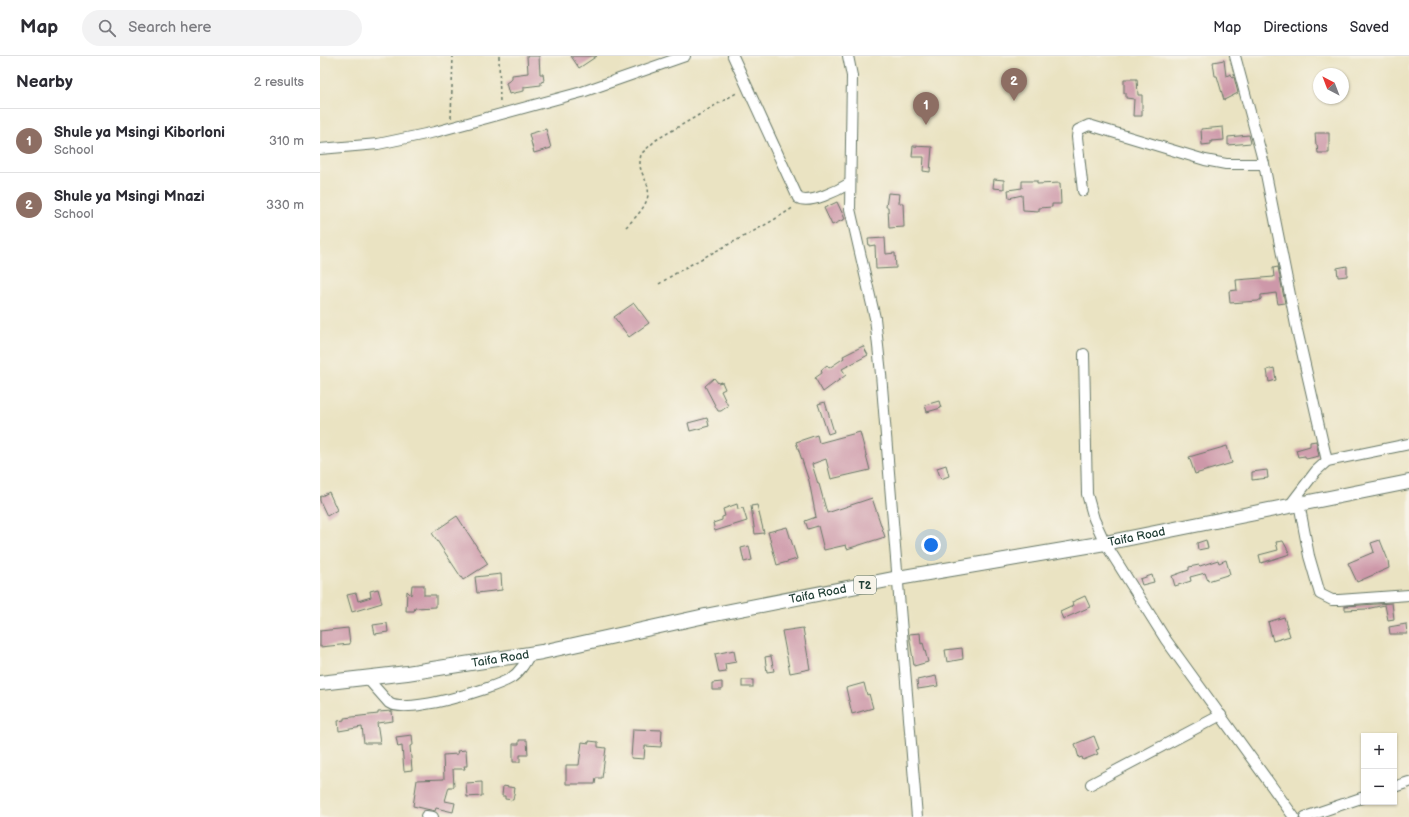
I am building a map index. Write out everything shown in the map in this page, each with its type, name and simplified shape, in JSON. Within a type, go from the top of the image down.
[{"type":"highway","name":"Taifa Road","points":[[320,683],[463,665],[530,654],[712,615],[898,578],[1105,543],[1409,482]]},
{"type":"street","points":[[320,149],[378,144],[451,128],[582,92],[670,58],[685,56]]},
{"type":"street","points":[[733,56],[798,198],[802,201],[808,202],[843,188],[850,183]]},
{"type":"street","points":[[848,56],[852,76],[850,209],[874,318],[898,578],[917,817]]},
{"type":"street","points":[[1235,56],[1264,164],[1297,330],[1326,461]]},
{"type":"street","points":[[1084,192],[1077,137],[1078,130],[1089,125],[1205,160],[1226,164],[1264,164]]},
{"type":"street","points":[[1084,354],[1087,494],[1094,519],[1105,543],[1166,640],[1294,817]]},
{"type":"street","points":[[1409,444],[1326,461],[1316,471],[1294,504],[1320,594],[1326,598],[1339,600],[1409,595]]},
{"type":"street","points":[[367,678],[389,703],[393,706],[404,707],[442,701],[479,691],[503,682],[521,669],[530,654]]},
{"type":"street","points":[[1091,784],[1221,715]]},
{"type":"street","points":[[1397,786],[1409,782]]},
{"type":"street","points":[[1306,817],[1361,798]]},
{"type":"path","points":[[451,128],[453,56]]},
{"type":"path","points":[[498,56],[501,114]]},
{"type":"path","points":[[626,227],[639,213],[646,202],[648,193],[647,184],[640,172],[641,154],[656,140],[724,99],[747,87]]},
{"type":"path","points":[[659,284],[697,261],[765,226],[802,201]]},
{"type":"building","points":[[527,56],[539,56],[540,74],[543,74],[544,81],[541,82],[541,85],[524,87],[524,91],[509,94],[506,83],[512,79],[512,75],[528,73]]},
{"type":"building","points":[[571,56],[597,56],[579,68]]},
{"type":"building","points":[[1224,60],[1226,76],[1231,74],[1232,78],[1234,77],[1238,93],[1224,100],[1217,76],[1215,76],[1213,62]]},
{"type":"building","points":[[1124,79],[1137,79],[1138,95],[1142,95],[1142,116],[1133,116],[1134,99],[1126,98],[1126,93],[1124,93]]},
{"type":"building","points":[[1223,127],[1224,140],[1211,141],[1211,144],[1202,145],[1201,129]]},
{"type":"building","points":[[546,129],[551,148],[534,153],[529,134]]},
{"type":"building","points":[[1315,133],[1329,133],[1329,153],[1318,153]]},
{"type":"building","points":[[1249,135],[1251,143],[1228,145],[1228,137]]},
{"type":"building","points":[[913,146],[932,147],[930,172],[923,171],[924,157],[912,157]]},
{"type":"building","points":[[994,179],[1004,180],[1004,189],[993,188]]},
{"type":"building","points":[[1022,181],[1037,181],[1037,184],[1060,183],[1061,204],[1052,204],[1052,207],[1039,208],[1039,211],[1023,210],[1022,195],[1009,198],[1008,190],[1022,188]]},
{"type":"building","points":[[888,193],[900,194],[899,203],[903,203],[904,227],[889,228],[888,207],[886,207]]},
{"type":"building","points":[[837,202],[845,219],[832,225],[824,208]]},
{"type":"building","points":[[885,238],[886,254],[895,253],[896,268],[876,269],[875,245],[869,246],[868,239]]},
{"type":"building","points":[[1347,266],[1347,276],[1338,277],[1337,268]]},
{"type":"building","points":[[1278,267],[1285,303],[1278,304],[1276,293],[1261,295],[1261,299],[1258,301],[1230,303],[1229,291],[1237,290],[1236,280],[1274,277],[1273,268]]},
{"type":"building","points":[[634,303],[649,323],[629,337],[614,317]]},
{"type":"building","points":[[863,346],[868,355],[842,369],[846,375],[823,392],[815,378],[822,373],[821,370],[827,365],[829,368],[844,358],[843,356]]},
{"type":"building","points":[[1274,368],[1276,380],[1269,382],[1267,370]]},
{"type":"building","points":[[714,378],[718,383],[722,382],[725,389],[721,391],[728,406],[721,411],[718,411],[705,386]]},
{"type":"building","points":[[939,401],[941,408],[927,412],[925,405]]},
{"type":"building","points":[[825,402],[834,432],[828,434],[818,404]]},
{"type":"building","points":[[707,418],[709,426],[690,431],[688,423]]},
{"type":"building","points":[[860,432],[870,470],[831,479],[826,459],[812,464],[827,513],[872,498],[885,537],[847,549],[846,545],[824,550],[818,526],[808,529],[805,521],[816,517],[809,481],[796,442],[817,435],[819,443]]},
{"type":"building","points":[[1316,441],[1319,456],[1306,459],[1305,456],[1298,457],[1296,450],[1310,446],[1310,442]]},
{"type":"building","points":[[1227,446],[1232,463],[1195,474],[1189,457]]},
{"type":"building","points":[[946,465],[949,476],[941,479],[937,468]]},
{"type":"building","points":[[1267,470],[1268,478],[1252,480],[1252,472]]},
{"type":"building","points":[[329,492],[337,510],[327,516],[320,501],[320,497]]},
{"type":"building","points":[[737,504],[738,509],[743,508],[747,521],[715,531],[713,523],[722,520],[722,517],[725,516],[723,509]]},
{"type":"building","points":[[757,505],[764,533],[755,534],[751,506]]},
{"type":"building","points":[[457,516],[488,564],[463,580],[432,533]]},
{"type":"building","points":[[787,527],[797,559],[777,565],[768,532]]},
{"type":"building","points":[[1206,540],[1208,548],[1198,550],[1197,543]]},
{"type":"building","points":[[1380,540],[1388,560],[1389,568],[1357,582],[1348,563],[1374,552],[1371,543]]},
{"type":"building","points":[[1283,541],[1290,554],[1261,563],[1259,555],[1278,550],[1276,542]]},
{"type":"building","points":[[749,546],[752,560],[744,562],[741,548]]},
{"type":"building","points":[[1218,560],[1219,563],[1226,560],[1230,574],[1208,581],[1205,573],[1190,577],[1191,581],[1175,586],[1172,576],[1189,570],[1189,567],[1200,566]]},
{"type":"building","points":[[501,574],[502,590],[477,593],[475,577]]},
{"type":"building","points":[[1152,575],[1154,582],[1142,585],[1140,579]]},
{"type":"building","points":[[412,585],[424,585],[424,595],[436,595],[436,607],[415,608],[414,611],[406,611],[407,591],[411,595]]},
{"type":"building","points":[[378,589],[382,603],[352,612],[347,595],[356,593],[358,601],[371,597],[370,591]]},
{"type":"building","points":[[1085,596],[1090,607],[1063,619],[1060,612],[1073,606],[1072,602]]},
{"type":"building","points":[[1392,603],[1394,619],[1388,620],[1385,605],[1366,609],[1345,610],[1345,606]]},
{"type":"building","points":[[1284,617],[1290,636],[1273,641],[1268,622]]},
{"type":"building","points":[[387,623],[388,632],[375,634],[373,625]]},
{"type":"building","points":[[1406,624],[1407,634],[1390,634],[1389,627]]},
{"type":"building","points":[[348,628],[350,644],[320,647],[320,631]]},
{"type":"building","points":[[803,628],[810,669],[790,673],[782,631]]},
{"type":"building","points":[[920,633],[921,644],[923,643],[928,662],[914,666],[909,634]]},
{"type":"building","points":[[962,648],[963,659],[947,662],[945,650]]},
{"type":"building","points":[[734,650],[736,662],[725,664],[726,672],[719,673],[715,654]]},
{"type":"building","points":[[771,656],[774,671],[767,672],[765,657]]},
{"type":"building","points":[[936,676],[938,686],[918,689],[917,680]]},
{"type":"building","points":[[742,680],[753,680],[753,687],[742,687]]},
{"type":"building","points":[[722,682],[722,690],[712,690],[712,683]]},
{"type":"building","points":[[864,683],[867,695],[869,694],[873,708],[852,714],[846,688]]},
{"type":"building","points":[[392,711],[393,721],[377,723],[380,743],[364,743],[362,727],[339,731],[338,721],[344,720],[344,718]]},
{"type":"building","points":[[633,729],[662,730],[661,747],[645,746],[644,759],[631,758]]},
{"type":"building","points":[[412,735],[413,745],[410,746],[412,770],[404,771],[402,746],[398,747],[396,737]]},
{"type":"building","points":[[1094,736],[1099,749],[1096,750],[1098,754],[1083,760],[1082,757],[1079,758],[1075,744]]},
{"type":"building","points":[[519,740],[527,740],[528,755],[520,755],[520,762],[513,762],[513,744],[519,744]]},
{"type":"building","points":[[589,741],[598,742],[598,747],[606,748],[602,778],[596,778],[595,784],[566,784],[566,765],[579,765],[582,742],[589,743]]},
{"type":"building","points":[[466,750],[467,766],[464,766],[465,769],[453,769],[454,787],[449,787],[445,801],[455,803],[453,812],[436,808],[435,811],[413,806],[417,780],[444,779],[443,755],[458,754],[457,751]]},
{"type":"building","points":[[482,782],[482,796],[467,797],[466,783]]},
{"type":"building","points":[[503,786],[515,788],[513,800],[505,799],[505,796],[502,796]]},
{"type":"place","name":"Shule ya Msingi Mnazi","points":[[1014,101]]},
{"type":"place","name":"Shule ya Msingi Kiborloni","points":[[926,125]]}]
